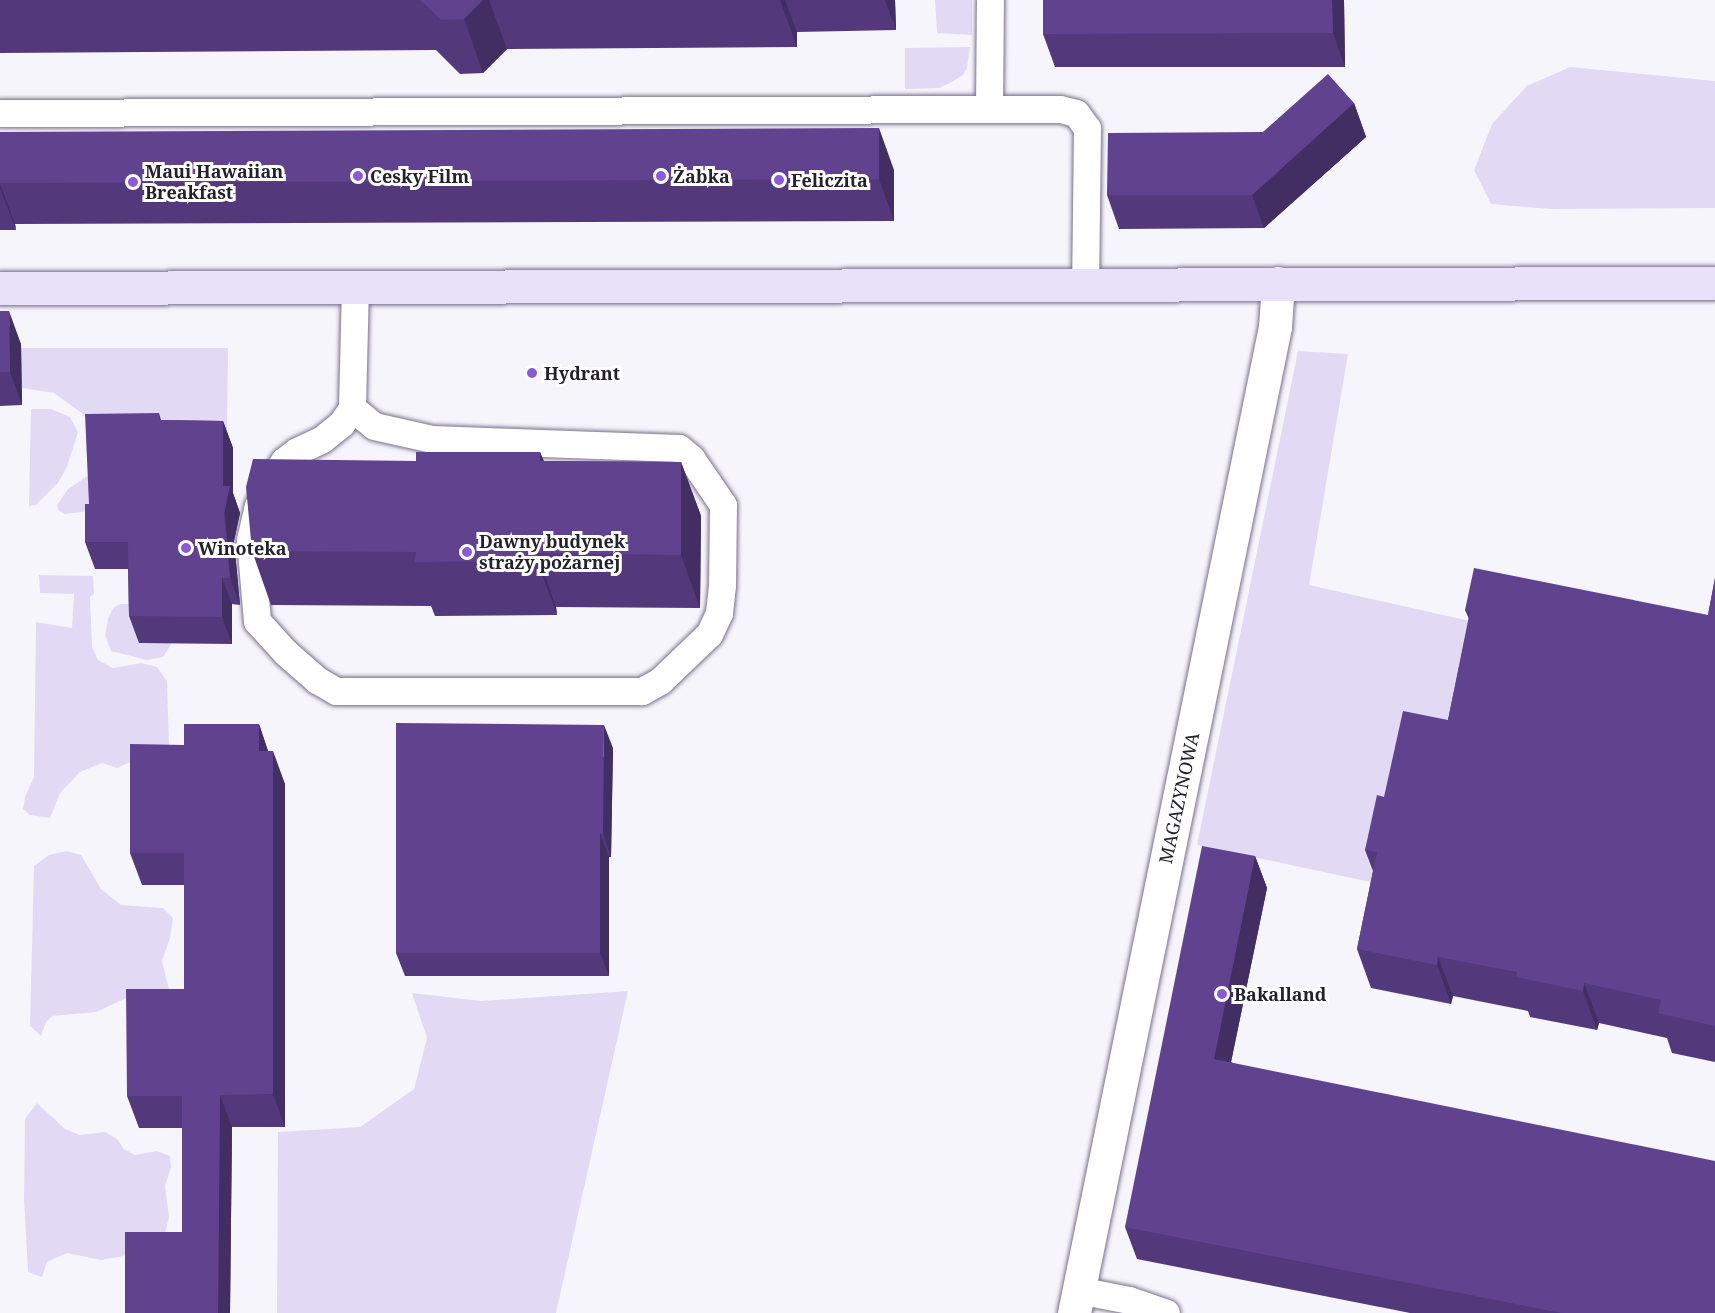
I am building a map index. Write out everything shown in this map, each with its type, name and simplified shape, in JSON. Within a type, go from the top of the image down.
[{"type":"street","name":"MAGAZYNOWA","points":[[1076,1302],[1275,327],[1278,283]]},
{"type":"street","points":[[0,288],[1715,283]]},
{"type":"lane","points":[[989,109],[990,0]]},
{"type":"lane","points":[[0,113],[1060,109],[1076,113],[1087,128],[1085,284]]},
{"type":"lane","points":[[352,408],[374,426],[432,439],[679,448],[691,458],[723,505],[725,528],[719,613],[709,634],[660,681],[642,691],[336,691],[317,680],[286,653],[257,621],[253,596],[250,540],[258,506],[284,461],[297,451],[321,440],[341,424],[352,408],[355,287]]},
{"type":"lane","points":[[1076,1302],[1129,1300],[1166,1313]]},
{"type":"shaded area","points":[[935,0],[972,0],[972,35],[937,33]]},
{"type":"shaded area","points":[[970,47],[967,68],[963,75],[939,88],[905,89],[905,48]]},
{"type":"shaded area","points":[[1570,67],[1715,81],[1715,208],[1550,209],[1491,204],[1474,170],[1492,124],[1527,86]]},
{"type":"shaded area","points":[[21,348],[228,348],[227,435],[90,425],[83,414],[54,393],[22,388]]},
{"type":"shaded area","points":[[1298,351],[1348,354],[1309,585],[1479,623],[1451,757],[1375,883],[1197,845]]},
{"type":"shaded area","points":[[31,409],[51,409],[70,417],[78,432],[67,467],[58,483],[36,505],[29,506]]},
{"type":"shaded area","points":[[95,471],[99,510],[65,514],[59,511],[57,505],[68,489]]},
{"type":"shaded area","points":[[39,575],[93,576],[94,594],[90,597],[92,647],[98,660],[113,668],[141,663],[157,667],[167,681],[169,745],[117,768],[102,763],[80,772],[60,793],[50,818],[30,815],[23,809],[25,797],[34,777],[36,622],[72,628],[74,594],[40,593]]},
{"type":"shaded area","points":[[120,604],[129,604],[139,643],[172,643],[163,657],[147,660],[111,651],[105,635],[108,619],[113,608]]},
{"type":"shaded area","points":[[67,851],[81,855],[101,889],[121,905],[163,908],[173,918],[170,938],[162,961],[169,989],[131,996],[96,1012],[52,1016],[46,1022],[41,1036],[30,1026],[34,866],[49,855]]},
{"type":"shaded area","points":[[628,991],[556,1313],[277,1313],[278,1132],[360,1127],[414,1089],[427,1038],[412,993],[481,1001]]},
{"type":"shaded area","points":[[37,1103],[65,1129],[80,1135],[105,1132],[117,1139],[124,1149],[135,1155],[157,1151],[170,1156],[171,1167],[165,1186],[169,1217],[165,1234],[151,1245],[123,1256],[101,1260],[67,1253],[47,1262],[42,1277],[28,1272],[24,1199],[25,1119]]},
{"type":"building","points":[[420,0],[483,0],[464,19],[441,20]]},
{"type":"building","points":[[1043,0],[1332,0],[1333,33],[1043,34]]},
{"type":"building","points":[[1328,74],[1354,103],[1252,195],[1107,195],[1108,133],[1263,132]]},
{"type":"building","points":[[879,128],[879,179],[0,183],[0,132]]},
{"type":"building","points":[[0,311],[9,311],[10,372],[0,372]]},
{"type":"building","points":[[159,413],[159,420],[223,421],[223,486],[230,486],[224,514],[230,578],[222,578],[222,617],[129,616],[128,542],[85,542],[85,504],[89,504],[85,414]]},
{"type":"building","points":[[416,452],[540,452],[540,461],[681,462],[681,555],[537,553],[537,561],[415,562],[416,552],[252,551],[246,487],[253,459],[416,461]]},
{"type":"building","points":[[1474,568],[1708,615],[1715,578],[1715,1026],[1658,1013],[1661,1000],[1584,983],[1583,991],[1516,977],[1517,972],[1438,957],[1437,965],[1357,949],[1377,852],[1365,850],[1377,795],[1384,797],[1403,711],[1448,720],[1470,611],[1465,610]]},
{"type":"building","points":[[396,723],[604,725],[603,834],[600,833],[600,953],[396,953]]},
{"type":"building","points":[[184,724],[259,724],[259,751],[273,751],[273,1094],[220,1095],[218,1313],[125,1313],[125,1232],[182,1232],[182,1096],[127,1096],[126,989],[184,989],[184,853],[130,853],[130,744],[184,745]]},
{"type":"building","points":[[1202,846],[1255,856],[1214,1059],[1715,1161],[1715,1313],[1561,1313],[1125,1227]]},
{"type":"place","name":"Cesky Film","points":[[358,176]]},
{"type":"place","name":"Żabka","points":[[661,176]]},
{"type":"place","name":"Feliczita","points":[[779,180]]},
{"type":"place","name":"Maui Hawaiian Breakfast","points":[[133,182]]},
{"type":"place","name":"Hydrant","points":[[532,373]]},
{"type":"place","name":"Winoteka","points":[[186,548]]},
{"type":"place","name":"Dawny budynek straży pożarnej","points":[[467,552]]},
{"type":"place","name":"Bakalland","points":[[1222,994]]}]
